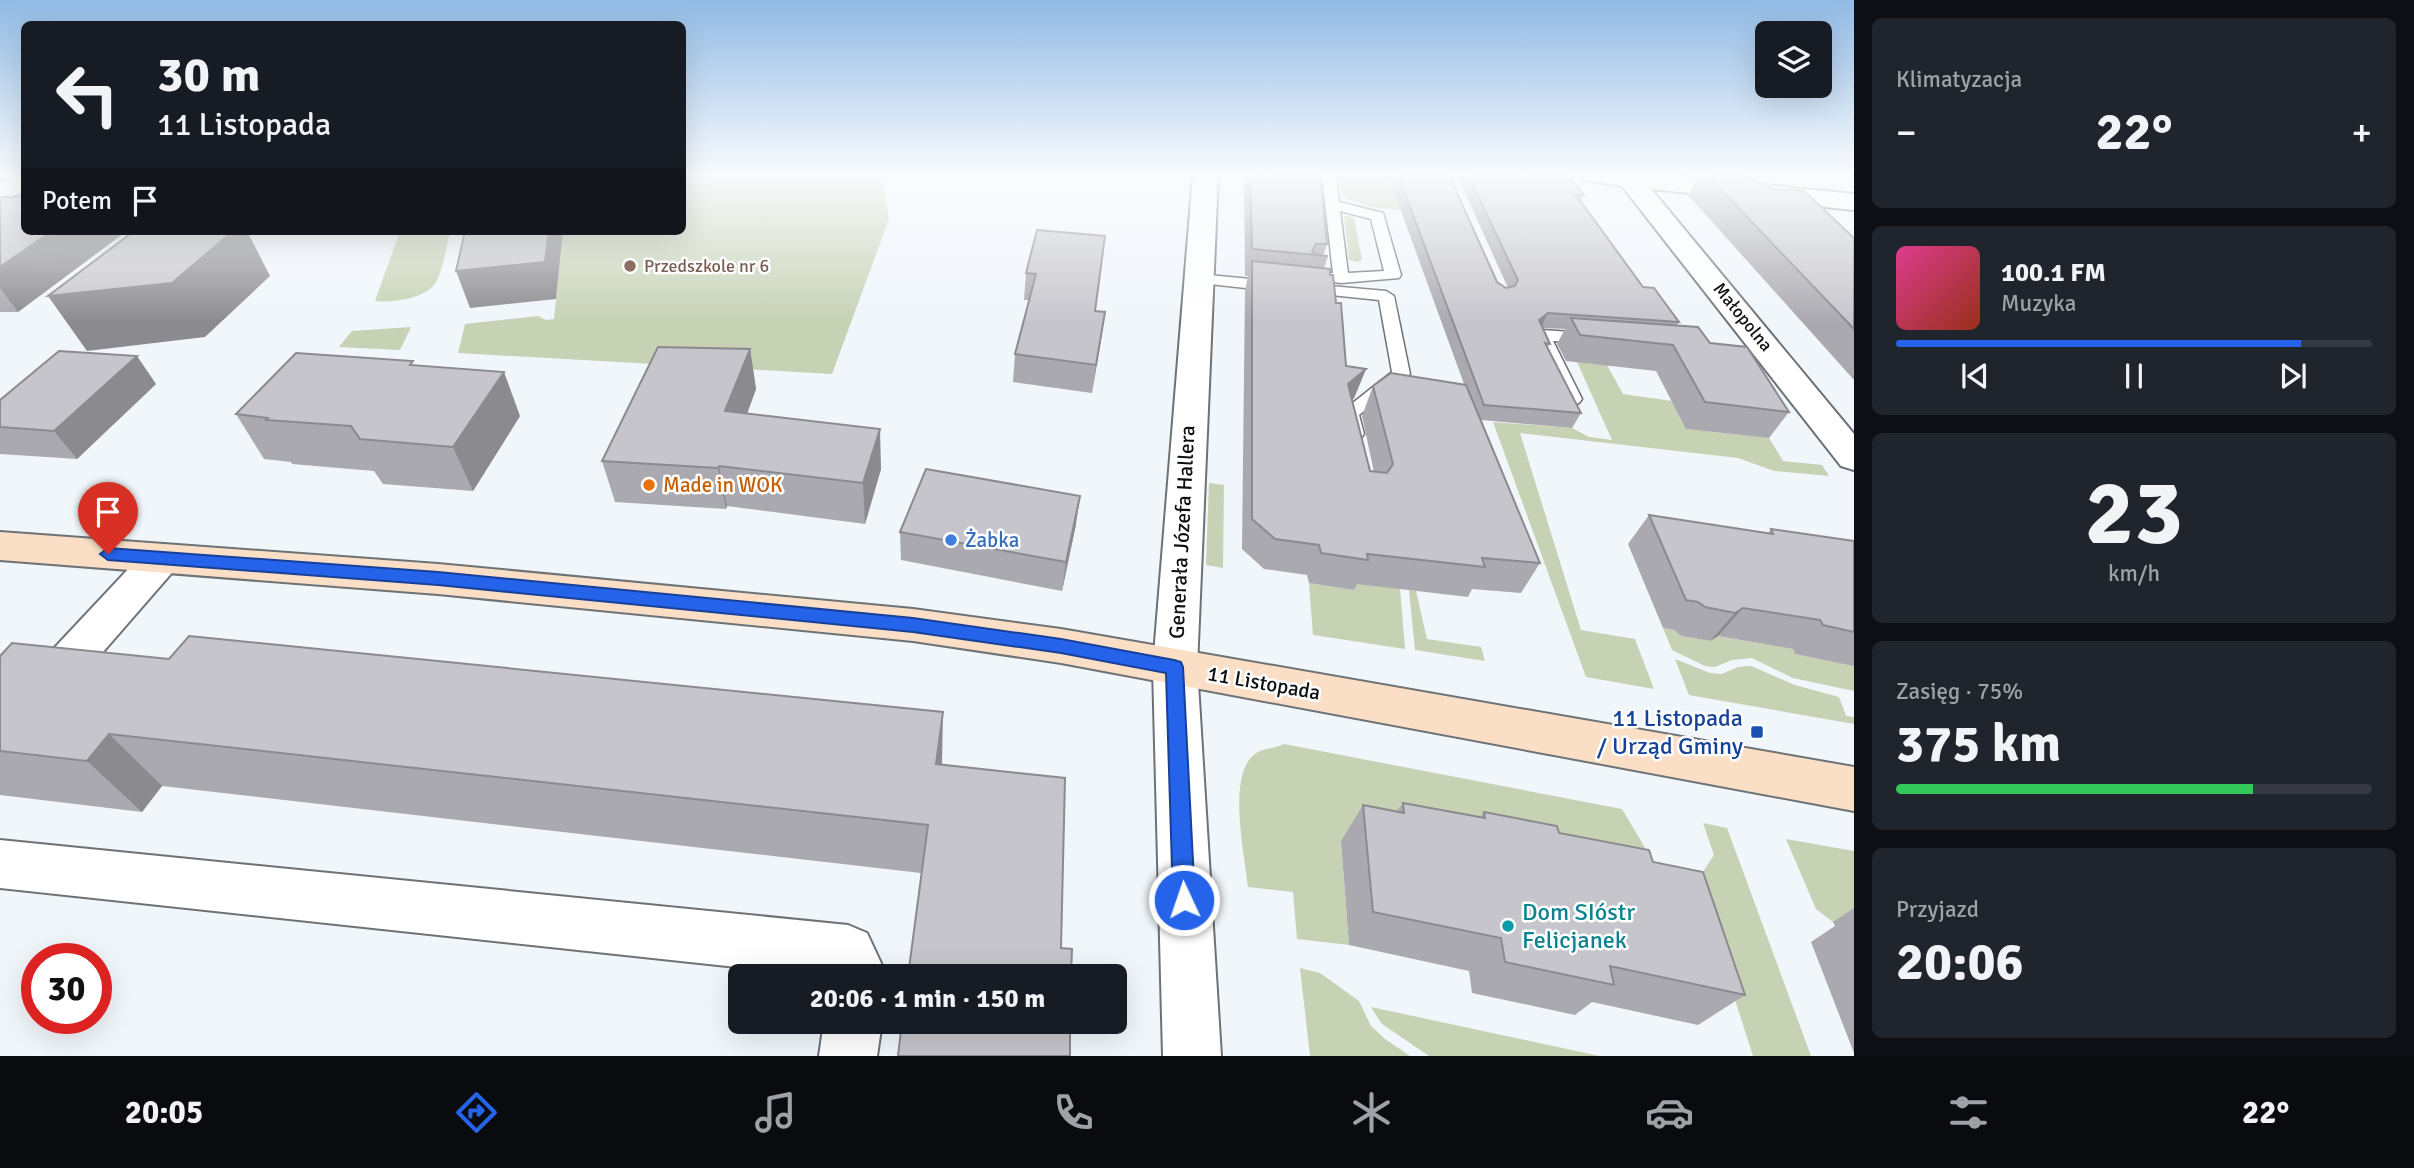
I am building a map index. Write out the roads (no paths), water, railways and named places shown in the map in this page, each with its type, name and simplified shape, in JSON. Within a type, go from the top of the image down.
[{"type":"street","name":"Generała Józefa Hallera","points":[[1192,1056],[1174,667],[1202,224]]},
{"type":"street","name":"Małopolna","points":[[1663,224],[1756,350],[1854,458]]},
{"type":"street","name":"11 Listopada","points":[[0,546],[438,579],[913,625],[1061,646],[1854,789]]},
{"type":"street","points":[[0,737],[162,558]]},
{"type":"street","points":[[0,864],[848,952],[854,964]]},
{"type":"street","points":[[848,1056],[851,1034]]},
{"type":"lane","points":[[1334,224],[1341,278]]},
{"type":"lane","points":[[1301,275],[1341,278],[1393,275],[1380,224]]},
{"type":"lane","points":[[1198,272],[1275,272]]},
{"type":"lane","points":[[1198,272],[1386,296],[1401,374],[1349,413],[1358,454]]},
{"type":"lane","points":[[1573,399],[1542,335],[1608,340]]},
{"type":"place","name":"Przedszkole nr 6","points":[[630,266]]},
{"type":"place","name":"Made in WOK","points":[[649,485]]},
{"type":"place","name":"Żabka","points":[[951,540]]},
{"type":"place","name":"11 Listopada / Urząd Gminy","points":[[1757,732]]},
{"type":"place","name":"Dom SIóstr Felicjanek","points":[[1508,926]]}]
